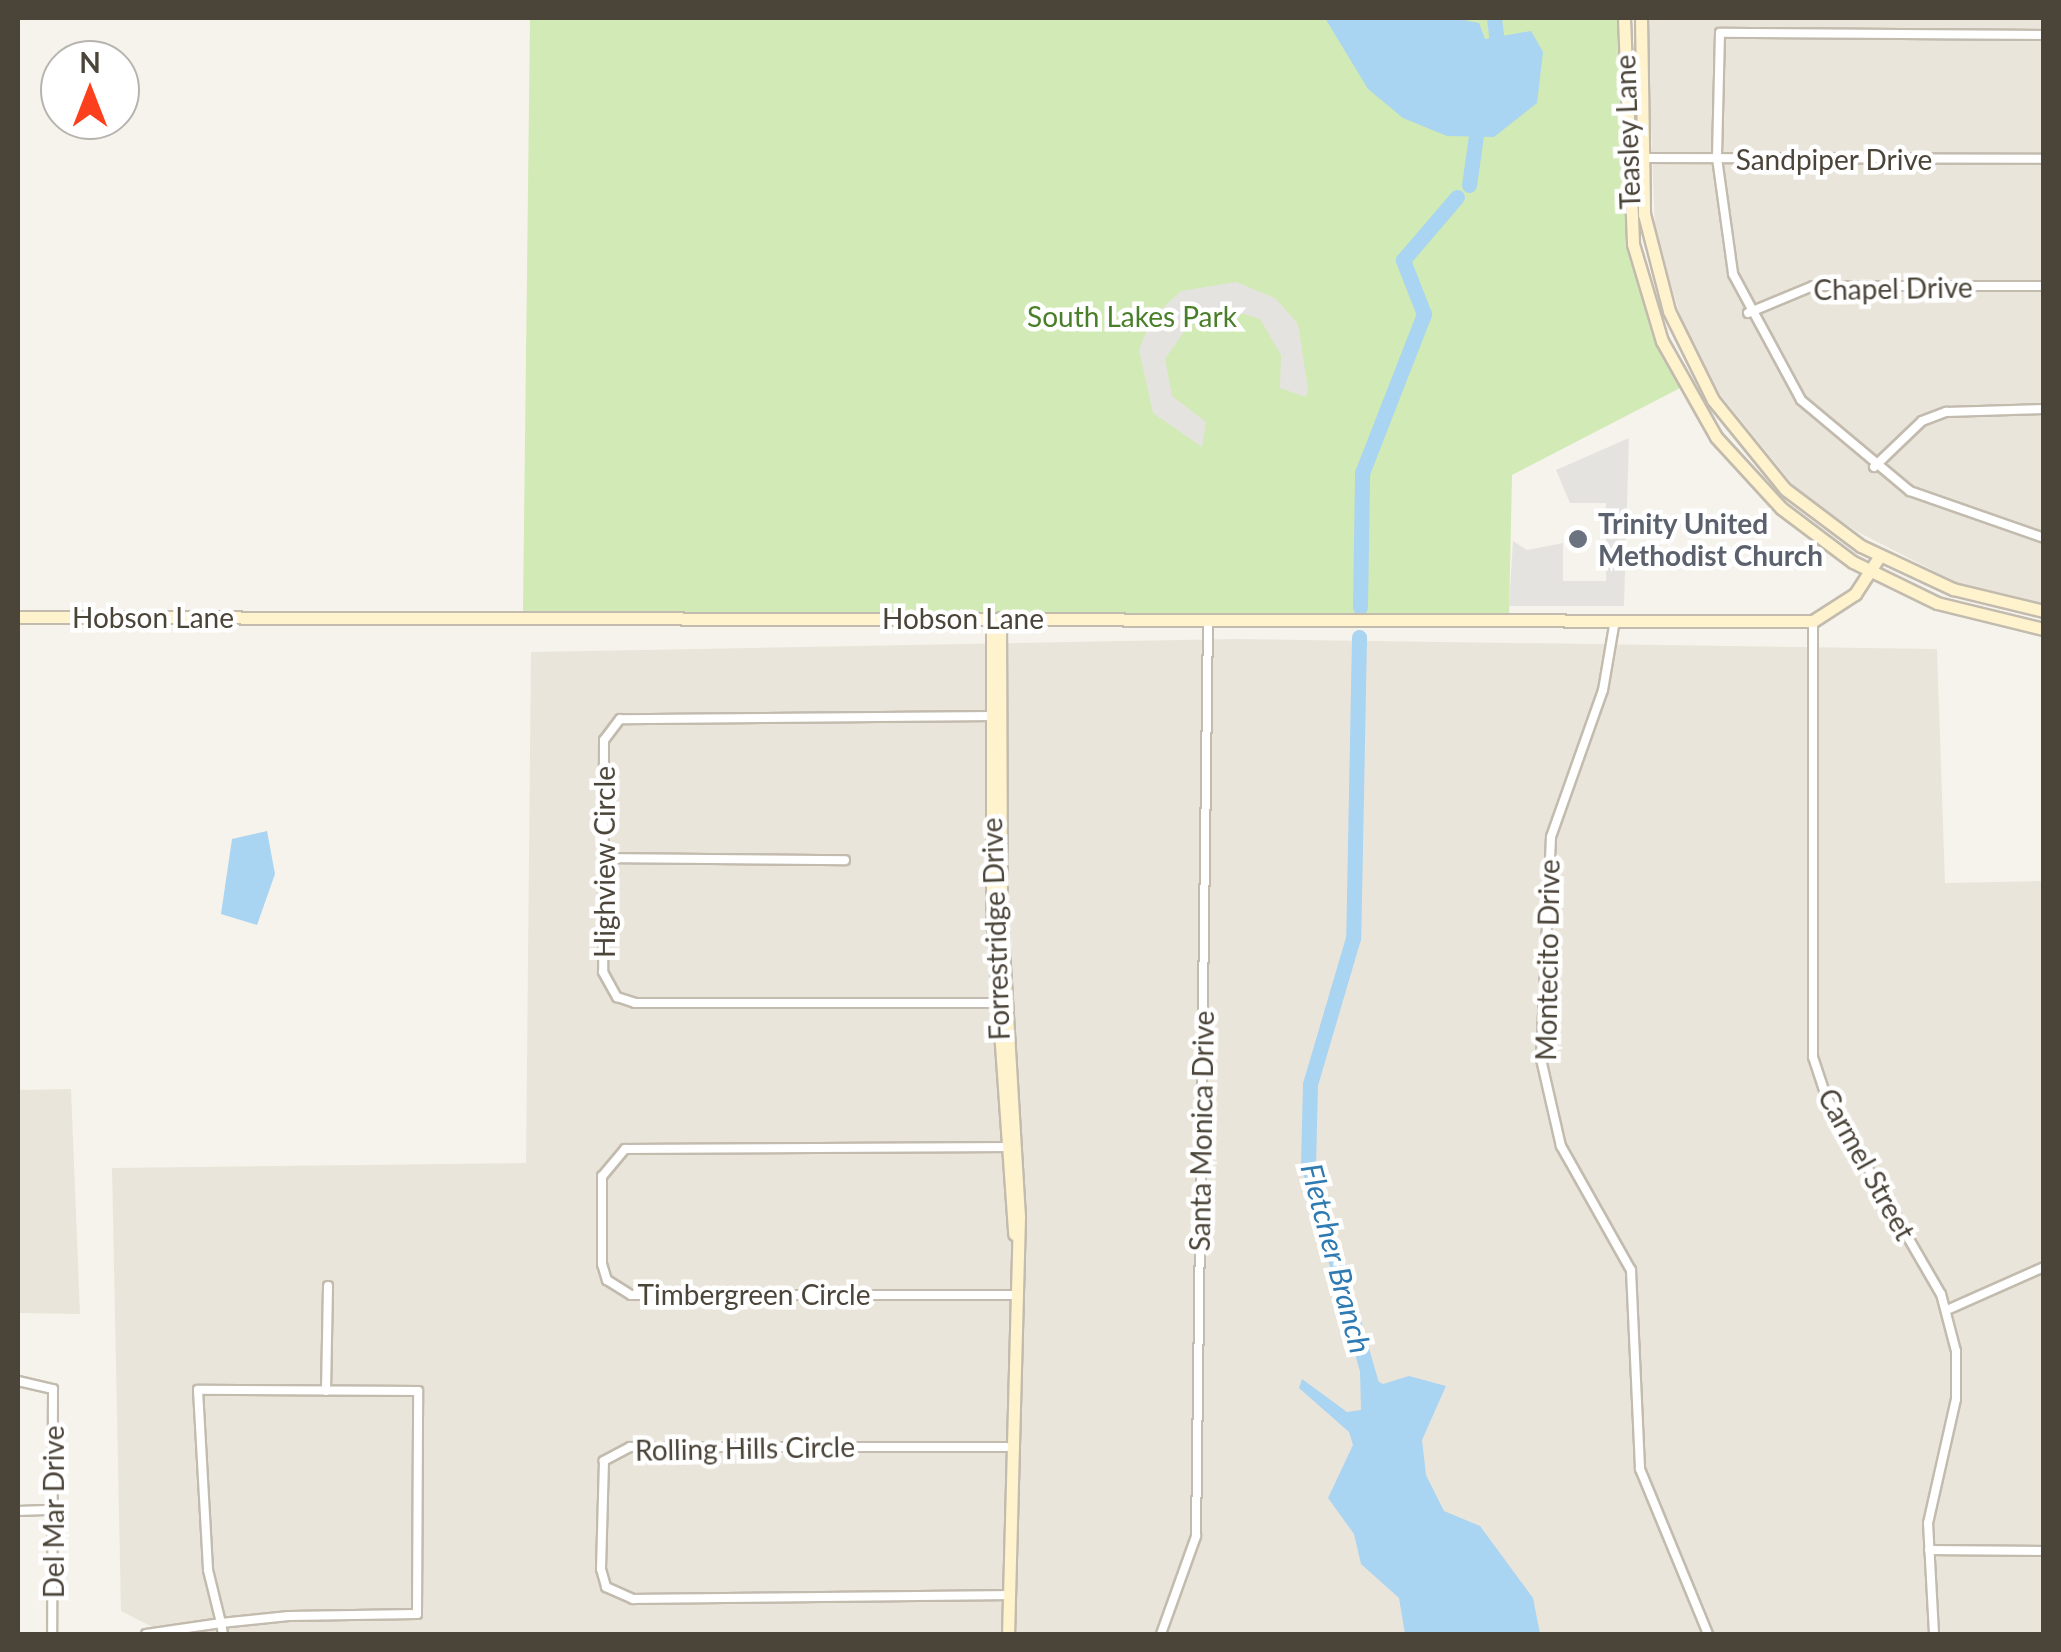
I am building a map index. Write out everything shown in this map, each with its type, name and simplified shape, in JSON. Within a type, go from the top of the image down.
[{"type":"street","name":"Teasley Lane","points":[[1624,18],[1624,156],[1640,273],[1684,386],[1781,508],[1870,572],[1963,611],[2044,629]]},
{"type":"street","name":"Teasley Lane","points":[[1641,18],[1639,158],[1663,294],[1713,400],[1785,489],[1879,556],[1978,598],[2044,611]]},
{"type":"street","points":[[2044,35],[1720,33],[1717,158],[1720,226],[1748,313],[1801,400],[1874,467],[1953,512],[2044,538]]},
{"type":"street","name":"Sandpiper Drive","points":[[1624,156],[2044,159]]},
{"type":"street","name":"Chapel Drive","points":[[1748,313],[1813,286],[2044,286]]},
{"type":"street","points":[[1874,467],[1922,421],[1946,412],[2044,410]]},
{"type":"street","points":[[1814,621],[1835,612],[1879,556]]},
{"type":"street","name":"Hobson Lane","points":[[18,617],[1814,621]]},
{"type":"street","name":"Forrestridge Drive","points":[[996,618],[1001,1003],[1019,1295],[1006,1447],[1011,1595],[1008,1634]]},
{"type":"street","name":"Santa Monica Drive","points":[[1161,1634],[1196,1536],[1208,620]]},
{"type":"street","name":"Montecito Drive","points":[[1616,620],[1603,690],[1551,836],[1541,1059],[1562,1146],[1631,1270],[1640,1469],[1708,1634]]},
{"type":"street","name":"Carmel Street","points":[[1814,621],[1813,1057],[1947,1310],[1956,1398],[1932,1493],[1929,1550],[1934,1634]]},
{"type":"street","name":"Highview Circle","points":[[995,716],[620,719],[604,740],[603,972],[626,1002],[1001,1003]]},
{"type":"street","points":[[603,858],[845,860]]},
{"type":"street","name":"Timbergreen Circle","points":[[1010,1147],[624,1149],[602,1176],[602,1264],[607,1280],[631,1295],[1019,1295]]},
{"type":"street","points":[[1947,1310],[2044,1267]]},
{"type":"street","points":[[326,1392],[328,1286]]},
{"type":"street","name":"Del Mar Drive","points":[[18,1381],[53,1388],[52,1634]]},
{"type":"street","points":[[146,1634],[221,1623],[417,1614],[418,1391],[198,1390],[208,1570],[221,1623],[223,1634]]},
{"type":"street","name":"Rolling Hills Circle","points":[[1006,1447],[630,1447],[604,1462],[601,1569],[606,1588],[634,1599],[1011,1595]]},
{"type":"street","points":[[18,1510],[53,1510]]},
{"type":"street","points":[[1929,1550],[2044,1551]]},
{"type":"shaded area","points":[[1647,18],[2043,18],[2043,605],[1979,594],[1856,531],[1799,492],[1718,392],[1684,328],[1655,232]]},
{"type":"shaded area","points":[[1236,282],[1275,298],[1298,324],[1308,389],[1306,397],[1280,388],[1281,355],[1260,319],[1225,308],[1195,316],[1165,359],[1172,396],[1206,422],[1202,447],[1153,413],[1139,350],[1151,319],[1181,291]]},
{"type":"shaded area","points":[[1629,438],[1624,606],[1509,606],[1513,541],[1527,550],[1563,543],[1563,581],[1606,581],[1606,503],[1570,503],[1556,470]]},
{"type":"shaded area","points":[[1235,639],[1937,649],[1945,883],[2043,881],[2043,1634],[166,1634],[121,1611],[112,1168],[526,1163],[531,652]]},
{"type":"shaded area","points":[[71,1089],[80,1314],[18,1313],[18,1090]]},
{"type":"green space","name":"South Lakes Park","points":[[530,18],[1624,18],[1633,244],[1684,386],[1512,475],[1509,617],[523,611]]},
{"type":"water","points":[[1325,18],[1454,18],[1479,23],[1485,39],[1531,31],[1543,52],[1537,103],[1494,137],[1447,136],[1403,118],[1368,89]]},
{"type":"water","points":[[267,831],[275,874],[257,925],[221,914],[232,839]]},
{"type":"water","points":[[1360,1372],[1383,1384],[1409,1376],[1446,1386],[1422,1440],[1426,1475],[1444,1511],[1480,1526],[1533,1598],[1540,1634],[1405,1634],[1399,1598],[1361,1564],[1354,1534],[1328,1498],[1353,1445],[1349,1432],[1299,1388],[1302,1379],[1347,1412],[1361,1410]]},
{"type":"waterway","name":"Fletcher Branch","points":[[1494,18],[1498,52]]},
{"type":"waterway","name":"Fletcher Branch","points":[[1469,185],[1478,122]]},
{"type":"waterway","name":"Fletcher Branch","points":[[1360,607],[1362,473],[1424,314],[1403,260],[1457,197]]},
{"type":"waterway","name":"Fletcher Branch","points":[[1359,637],[1353,938],[1310,1084],[1308,1164],[1375,1397]]},
{"type":"place","name":"Trinity United Methodist Church","points":[[1578,539]]}]
